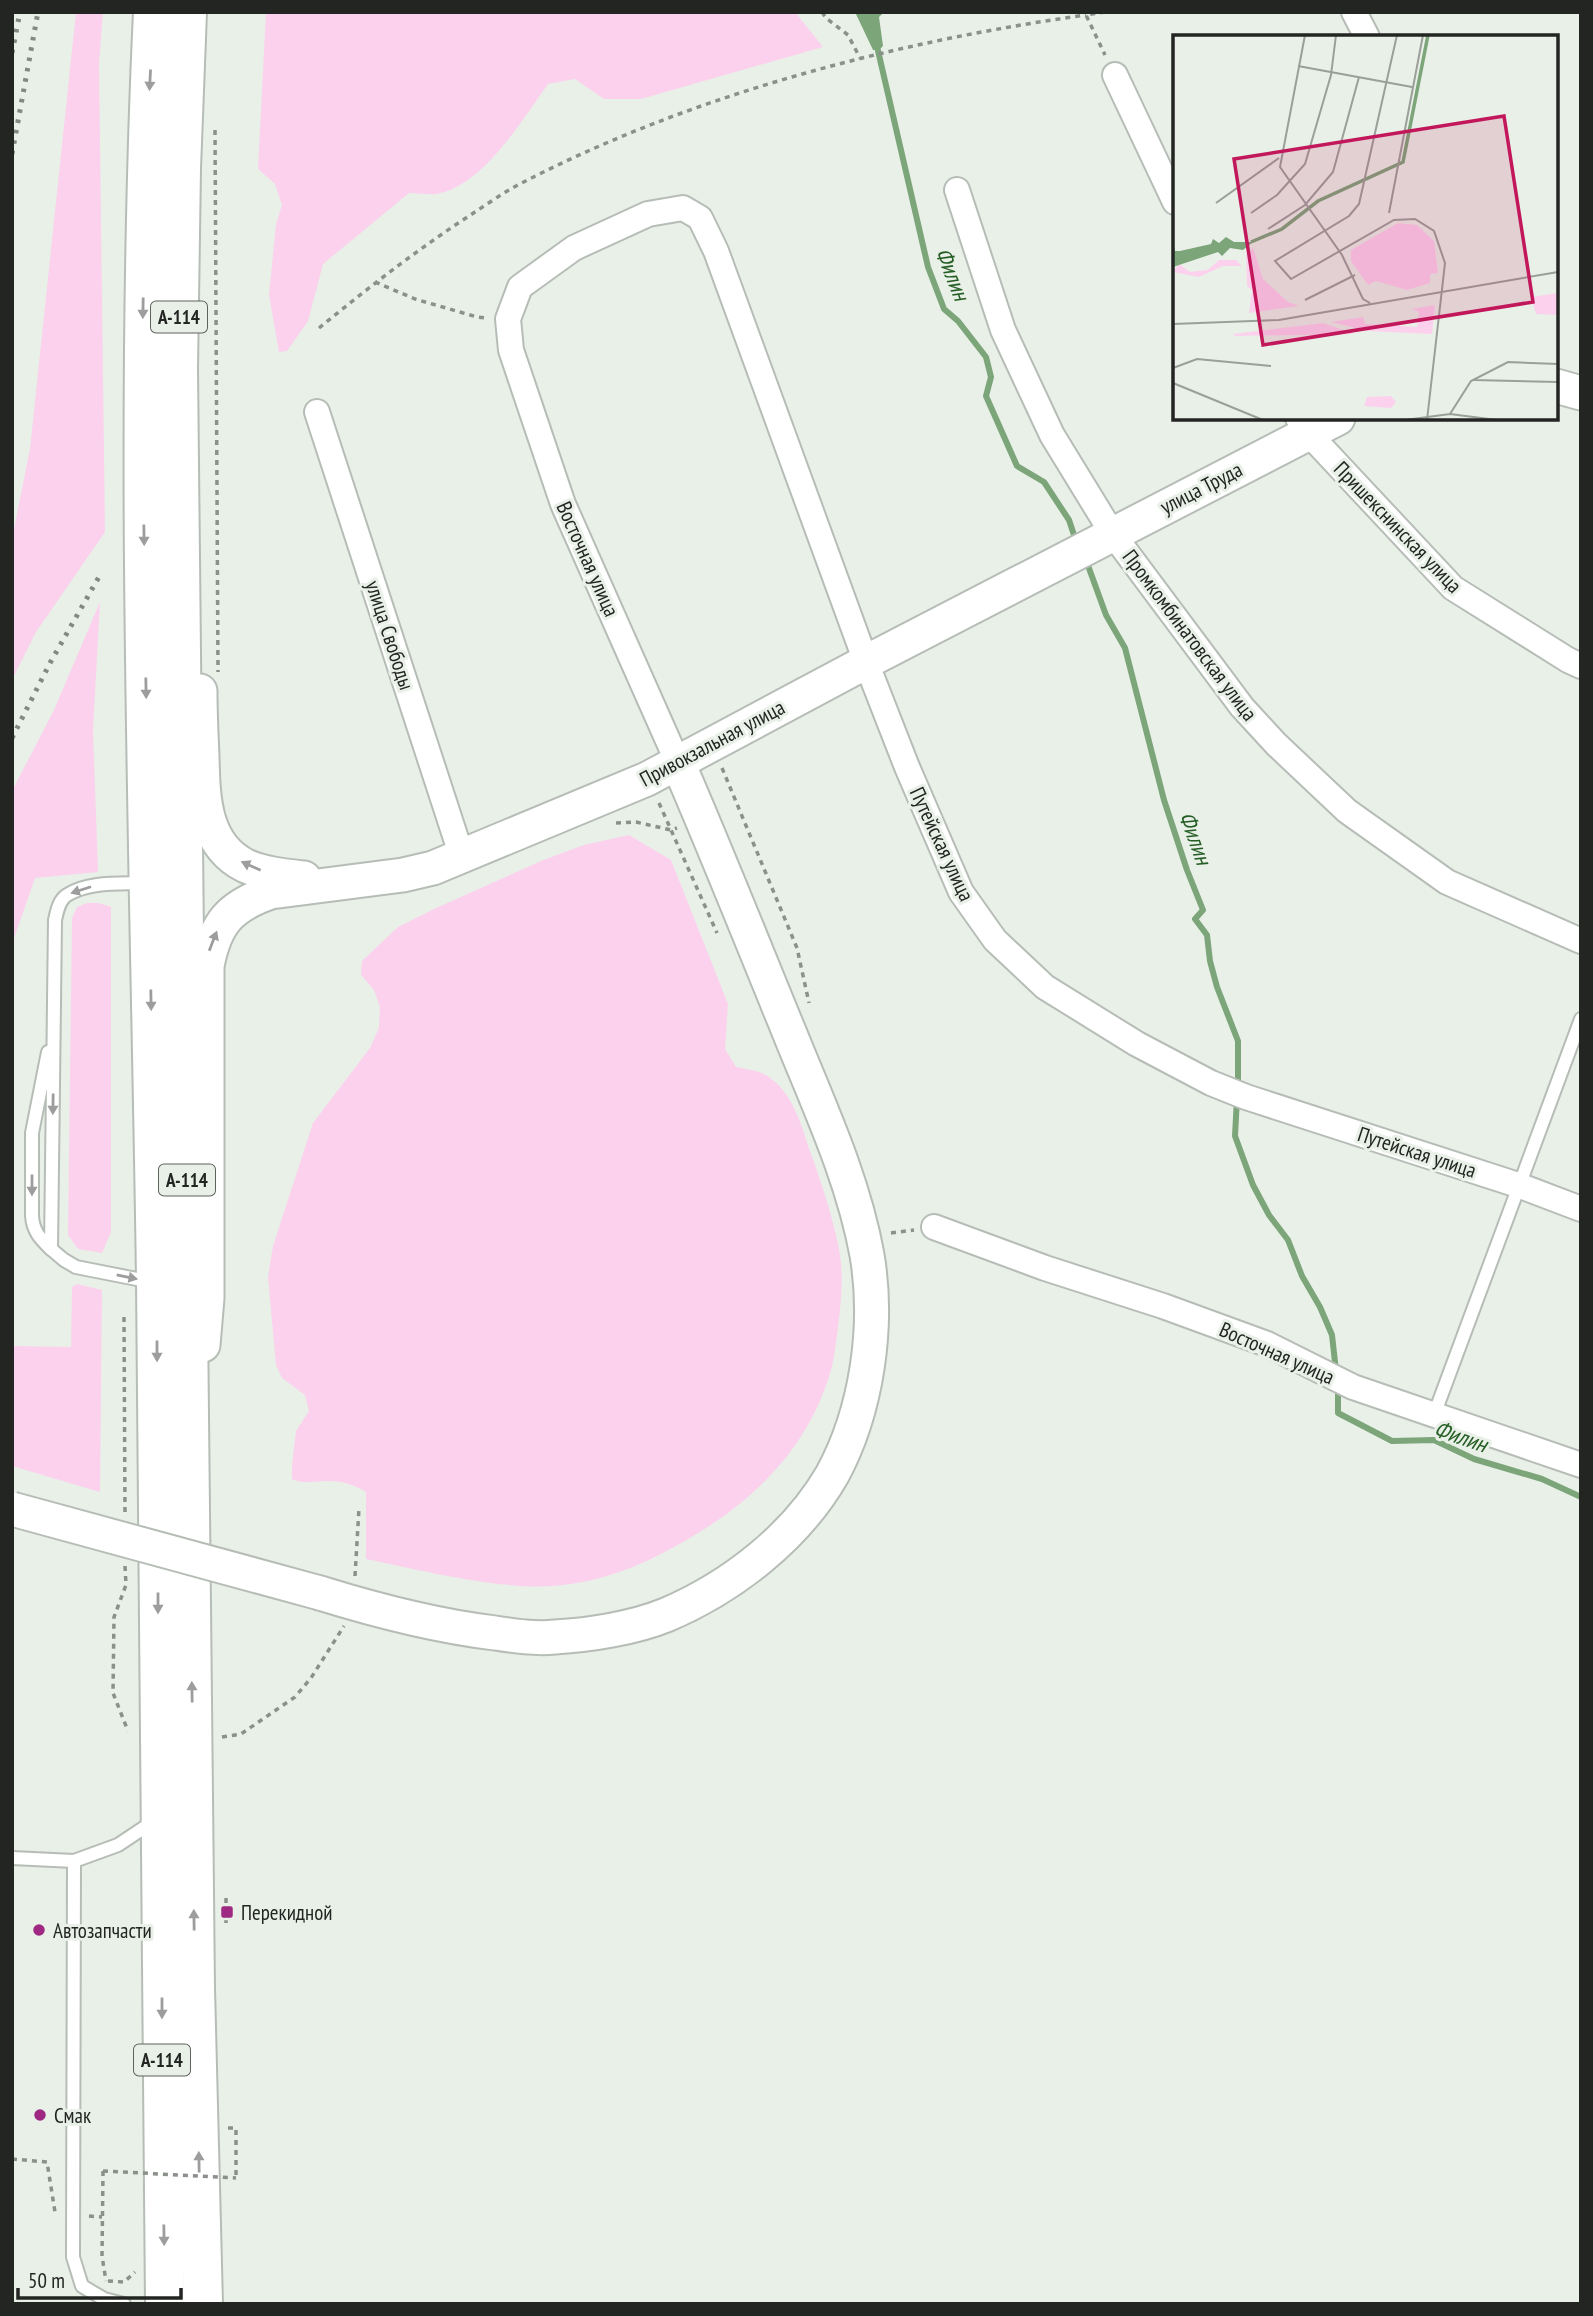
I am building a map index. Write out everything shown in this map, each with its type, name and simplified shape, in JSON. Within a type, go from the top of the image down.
[{"type":"highway","name":"А-114","points":[[153,12],[146,162],[142,375],[156,1283],[165,2304]]},
{"type":"highway","name":"А-114","points":[[190,12],[181,167],[178,381],[195,1988],[203,2304]]},
{"type":"street","points":[[190,12],[197,209],[196,383],[203,801],[208,822],[216,838],[228,853],[244,865],[282,876],[341,883]]},
{"type":"street","points":[[1354,12],[1366,35]]},
{"type":"street","points":[[1115,75],[1173,198]]},
{"type":"street","name":"Промкомбинатовская улица","points":[[957,190],[1003,330],[1052,435],[1090,546],[1276,744],[1347,811],[1447,881],[1581,941]]},
{"type":"street","name":"Путейская улица","points":[[508,319],[520,286],[574,248],[648,214],[683,208],[700,218],[716,251],[866,662],[942,850],[961,892],[995,940],[1045,986],[1138,1044],[1211,1083],[1246,1097],[1518,1185],[1581,1209]]},
{"type":"street","name":"Восточная улица","points":[[508,319],[511,350],[563,505],[678,763]]},
{"type":"street","points":[[1558,387],[1581,393]]},
{"type":"street","name":"улица Свободы","points":[[317,412],[462,858]]},
{"type":"street","name":"улица Труда","points":[[1090,546],[1303,426],[1329,420]]},
{"type":"street","name":"Пришекснинская улица","points":[[1303,426],[1453,588],[1581,666]]},
{"type":"street","name":"Привокзальная улица","points":[[341,883],[433,869],[648,779],[1090,546]]},
{"type":"street","points":[[12,1509],[441,1625],[522,1637],[554,1638],[644,1622],[703,1596],[750,1565],[778,1542],[807,1510],[831,1475],[847,1440],[864,1390],[871,1332],[867,1256],[861,1228],[824,1119],[678,763]]},
{"type":"street","points":[[190,1473],[207,1297],[207,966],[211,942],[228,916],[251,900],[290,889],[341,883]]},
{"type":"street","name":"Восточная улица","points":[[934,1227],[1267,1344],[1353,1387],[1581,1465]]},
{"type":"lane","points":[[51,1249],[57,908],[65,896],[99,885],[148,883]]},
{"type":"lane","points":[[1434,1415],[1581,1019]]},
{"type":"lane","points":[[54,1021],[32,1133],[33,1227],[51,1249],[64,1261],[76,1267],[156,1283]]},
{"type":"lane","points":[[12,1858],[74,1861],[118,1845],[160,1817]]},
{"type":"lane","points":[[74,1861],[73,2257],[82,2286],[104,2299],[124,2304]]},
{"type":"path","points":[[822,12],[825,18],[848,35],[860,58]]},
{"type":"path","points":[[319,328],[433,239],[514,187],[628,132],[701,105],[860,58],[1025,23],[1105,12]]},
{"type":"path","points":[[1086,15],[1115,75]]},
{"type":"path","points":[[215,124],[218,683]]},
{"type":"path","points":[[375,282],[415,299],[477,317],[508,319]]},
{"type":"path","points":[[729,782],[797,948],[811,1015]]},
{"type":"path","points":[[663,813],[722,944]]},
{"type":"path","points":[[612,824],[636,822],[671,830]]},
{"type":"path","points":[[884,1234],[934,1227]]},
{"type":"path","points":[[354,1585],[359,1508]]},
{"type":"path","points":[[213,1739],[241,1734],[295,1697],[311,1678],[348,1619]]},
{"type":"path","points":[[102,2256],[103,2171],[236,2178],[236,2128]]},
{"type":"shaded area","points":[[76,12],[103,12],[99,64],[105,532],[36,632],[12,680],[12,539],[30,449]]},
{"type":"shaded area","points":[[266,12],[795,12],[823,47],[641,99],[604,99],[575,79],[548,84],[500,150],[469,179],[453,189],[436,194],[409,193],[323,264],[308,321],[287,351],[279,352],[269,295],[276,224],[282,205],[275,184],[258,169]]},
{"type":"shaded area","points":[[855,12],[884,12],[879,17],[883,46],[879,50],[873,50]]},
{"type":"shaded area","points":[[100,602],[93,730],[98,872],[35,878],[12,944],[12,791],[54,710]]},
{"type":"shaded area","points":[[629,835],[671,860],[728,1004],[725,1049],[736,1067],[762,1073],[773,1080],[790,1100],[825,1194],[839,1249],[841,1298],[831,1370],[822,1397],[795,1445],[760,1486],[717,1521],[678,1545],[619,1572],[571,1584],[523,1586],[469,1580],[366,1559],[366,1492],[343,1482],[305,1482],[292,1479],[296,1431],[309,1411],[305,1395],[282,1378],[276,1365],[268,1277],[273,1246],[313,1123],[370,1048],[379,1028],[380,1007],[374,990],[361,975],[362,961],[398,927],[434,909],[541,861],[584,845]]},
{"type":"shaded area","points":[[87,903],[111,907],[111,1232],[102,1253],[78,1249],[68,1235],[72,918],[77,907]]},
{"type":"shaded area","points":[[77,1284],[102,1290],[100,1492],[12,1466],[12,1346],[71,1347],[72,1287]]},
{"type":"waterway","name":"Филин","points":[[876,42],[928,267],[944,309],[958,321],[986,357],[991,377],[986,396],[1017,466],[1044,482],[1069,520],[1076,541]]},
{"type":"waterway","name":"Филин","points":[[1086,560],[1106,615],[1125,648],[1164,800],[1203,910],[1195,919],[1207,935],[1217,987],[1238,1041],[1238,1087]]},
{"type":"waterway","name":"Филин","points":[[1237,1098],[1235,1136],[1253,1185],[1269,1215],[1288,1240],[1302,1276],[1320,1307],[1332,1335],[1336,1371]]},
{"type":"waterway","name":"Филин","points":[[1338,1385],[1338,1413],[1392,1441],[1434,1440],[1474,1459],[1542,1479],[1581,1497]]},
{"type":"railway","points":[[12,53],[20,12]]},
{"type":"railway","points":[[12,154],[38,12]]},
{"type":"railway","points":[[12,738],[50,663],[100,575]]},
{"type":"place","name":"Перекидной","points":[[227,1912]]},
{"type":"place","name":"Автозапчасти","points":[[39,1930]]},
{"type":"place","name":"Смак","points":[[40,2115]]}]
